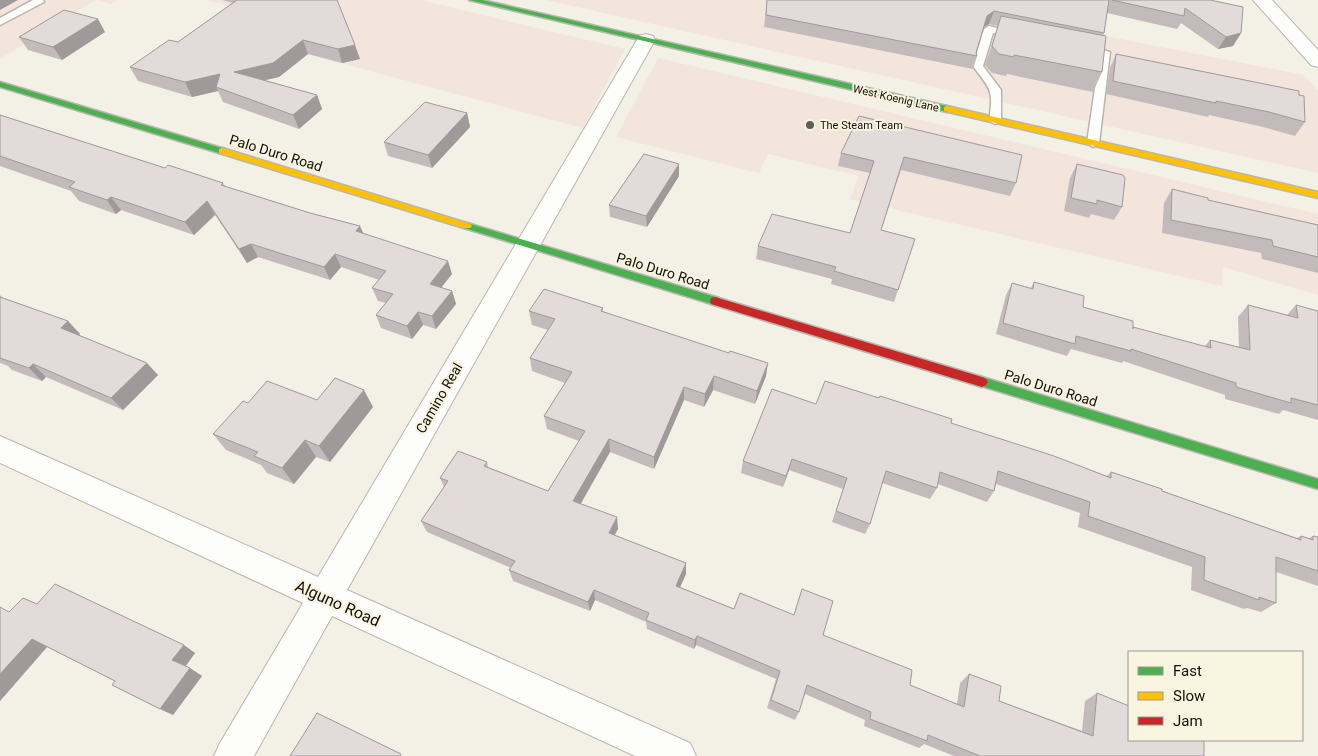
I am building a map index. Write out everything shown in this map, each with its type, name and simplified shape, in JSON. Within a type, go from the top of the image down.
[{"type":"street","name":"West Koenig Lane","points":[[474,0],[1318,195]]},
{"type":"street","points":[[1262,0],[1318,61]]},
{"type":"street","name":"Camino Real","points":[[234,756],[526,245],[646,40]]},
{"type":"street","name":"Palo Duro Road","points":[[0,84],[1318,484]]},
{"type":"street","name":"Alguno Road","points":[[0,449],[677,756]]},
{"type":"lane","points":[[0,22],[39,2],[38,0]]},
{"type":"lane","points":[[996,121],[998,98],[995,83],[978,66],[989,29],[1028,36]]},
{"type":"lane","points":[[1076,46],[1105,52],[1093,143]]},
{"type":"shaded area","points":[[0,0],[95,0],[0,59]]},
{"type":"shaded area","points":[[95,0],[118,0],[112,4]]},
{"type":"shaded area","points":[[205,0],[420,0],[625,49],[583,128],[277,46],[304,25]]},
{"type":"shaded area","points":[[546,0],[921,0],[1304,75],[1318,90],[1318,173]]},
{"type":"shaded area","points":[[658,58],[1318,214],[1318,295],[1223,267],[1222,286],[850,199],[859,176],[768,154],[759,173],[616,137]]},
{"type":"building","points":[[237,0],[337,0],[355,45],[338,49],[303,40],[273,63],[234,72],[317,95],[293,115],[216,87],[220,74],[185,82],[130,67],[169,40],[178,42]]},
{"type":"building","points":[[767,0],[1109,0],[1104,33],[994,11],[987,16],[976,53],[977,56],[766,15]]},
{"type":"building","points":[[1112,0],[1210,0],[1243,7],[1241,33],[1226,37],[1185,8],[1184,16]]},
{"type":"building","points":[[64,10],[98,19],[53,47],[19,37]]},
{"type":"building","points":[[1001,16],[1106,36],[1102,72],[1014,55],[1014,57],[999,54],[992,46]]},
{"type":"building","points":[[1116,54],[1299,91],[1299,95],[1304,96],[1305,122],[1269,112],[1216,101],[1216,103],[1113,81]]},
{"type":"building","points":[[425,102],[467,113],[428,155],[384,142]]},
{"type":"building","points":[[0,115],[165,168],[168,165],[223,183],[221,185],[310,213],[360,226],[356,231],[448,261],[430,284],[452,291],[432,316],[418,312],[407,326],[376,315],[393,294],[372,288],[386,271],[335,254],[324,267],[251,244],[239,249],[207,201],[185,222],[111,197],[107,200],[69,187],[75,182],[0,156]]},
{"type":"building","points":[[859,116],[1022,155],[1016,183],[904,157],[881,230],[915,239],[898,290],[834,271],[836,267],[758,246],[772,214],[850,233],[874,161],[841,153]]},
{"type":"building","points":[[644,154],[679,164],[646,216],[609,205]]},
{"type":"building","points":[[1077,164],[1123,175],[1125,178],[1122,207],[1097,200],[1097,204],[1071,198]]},
{"type":"building","points":[[1172,189],[1208,198],[1208,200],[1318,225],[1318,257],[1273,246],[1272,240],[1171,220]]},
{"type":"building","points":[[1034,282],[1084,296],[1083,307],[1133,321],[1133,327],[1211,348],[1210,340],[1250,350],[1248,305],[1298,318],[1296,305],[1318,311],[1318,405],[1291,398],[1291,403],[1236,387],[1236,383],[1131,349],[1131,351],[1076,336],[1075,344],[1003,323],[1012,283],[1033,289]]},
{"type":"building","points":[[544,289],[603,308],[601,311],[729,353],[730,351],[768,363],[757,391],[714,376],[705,394],[684,387],[654,457],[609,439],[573,501],[617,517],[609,533],[686,563],[676,586],[734,609],[740,593],[794,615],[802,589],[833,601],[823,635],[912,670],[910,685],[964,707],[969,674],[1001,686],[999,701],[1093,736],[1097,693],[1128,706],[1128,741],[1204,741],[1204,756],[980,756],[928,735],[927,741],[870,719],[871,712],[807,685],[799,712],[771,700],[780,671],[697,636],[695,640],[646,620],[649,613],[594,590],[588,602],[509,570],[515,561],[421,521],[448,481],[440,478],[458,451],[487,462],[484,466],[548,491],[585,431],[544,416],[572,372],[530,358],[555,319],[529,311]]},
{"type":"building","points":[[0,297],[68,321],[61,328],[147,363],[111,398],[33,364],[29,368],[0,358]]},
{"type":"building","points":[[335,378],[364,390],[319,446],[305,440],[282,468],[254,456],[258,452],[213,434],[243,401],[248,403],[267,381],[317,400]]},
{"type":"building","points":[[825,381],[952,419],[951,423],[1054,456],[1111,478],[1111,472],[1162,489],[1162,491],[1301,540],[1301,536],[1313,540],[1313,536],[1318,537],[1318,571],[1276,557],[1276,603],[1259,597],[1259,600],[1204,580],[1205,557],[1088,516],[1090,502],[998,471],[994,491],[940,472],[937,488],[886,471],[870,524],[836,511],[847,478],[792,459],[786,476],[743,461],[772,389],[816,404]]},
{"type":"building","points":[[55,584],[184,645],[172,660],[190,668],[160,709],[112,685],[115,681],[32,639],[0,674],[0,607],[9,612],[23,598],[37,604]]},
{"type":"building","points":[[317,713],[401,754],[400,756],[290,756]]},
{"type":"traffic: fast","points":[[473,0],[947,109]]},
{"type":"traffic: fast","points":[[0,84],[222,151]]},
{"type":"traffic: fast","points":[[467,226],[715,301]]},
{"type":"traffic: fast","points":[[982,382],[1318,484]]},
{"type":"traffic: slow","points":[[947,109],[1318,195]]},
{"type":"traffic: slow","points":[[222,151],[467,226]]},
{"type":"traffic: jam","points":[[715,301],[982,382]]},
{"type":"place","name":"The Steam Team","points":[[810,125]]}]
